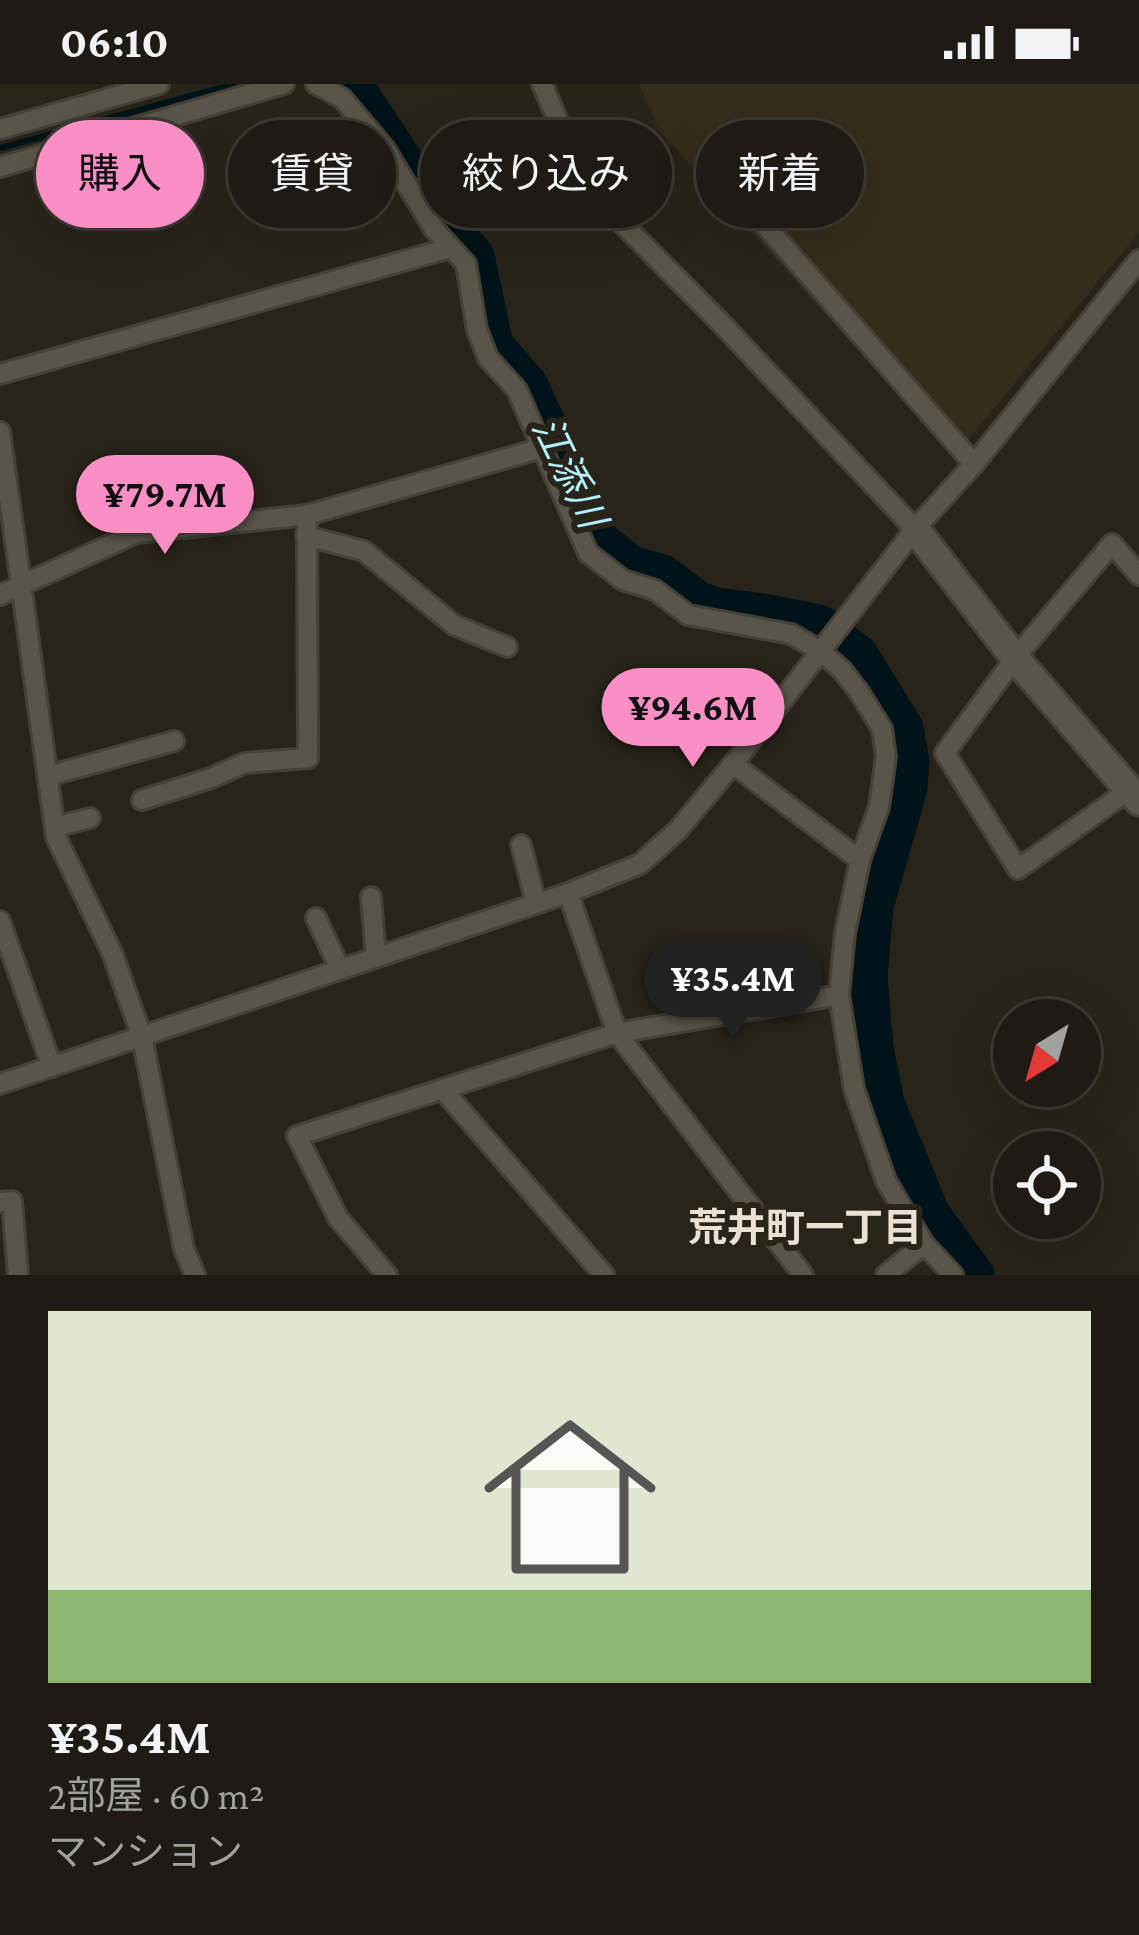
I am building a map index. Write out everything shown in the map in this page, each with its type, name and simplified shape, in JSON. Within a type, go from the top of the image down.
[{"type":"street","points":[[0,129],[159,84]]},
{"type":"street","points":[[0,167],[284,84]]},
{"type":"street","points":[[316,84],[342,98],[385,149],[434,230],[466,264],[477,330],[488,358],[517,389],[589,553],[623,580],[655,590],[688,615],[791,634],[820,650],[842,670],[882,729],[886,757],[879,807],[860,860],[844,933],[839,995],[854,1088],[886,1181],[924,1244],[953,1275]]},
{"type":"street","points":[[542,84],[587,188],[915,529],[1015,658],[1134,795],[1018,869],[945,753],[1015,658],[1112,544],[1139,575]]},
{"type":"street","points":[[768,228],[974,464]]},
{"type":"street","points":[[0,374],[451,248]]},
{"type":"street","points":[[0,1084],[640,864],[678,830],[733,764],[915,529],[974,464],[1139,260]]},
{"type":"street","points":[[0,431],[56,837],[113,955],[142,1037],[184,1249],[195,1275]]},
{"type":"street","points":[[0,595],[136,533],[307,515],[542,448]]},
{"type":"street","points":[[142,800],[245,763],[308,758],[307,515]]},
{"type":"street","points":[[305,536],[364,551],[454,625],[507,647]]},
{"type":"street","points":[[48,776],[174,741]]},
{"type":"street","points":[[733,764],[860,860]]},
{"type":"street","points":[[55,827],[90,818]]},
{"type":"street","points":[[520,844],[536,903]]},
{"type":"street","points":[[568,892],[617,1033],[803,1275]]},
{"type":"street","points":[[371,897],[376,957]]},
{"type":"street","points":[[316,918],[340,969]]},
{"type":"street","points":[[0,921],[52,1067]]},
{"type":"street","points":[[387,1275],[338,1218],[297,1136],[617,1033],[839,995]]},
{"type":"street","points":[[443,1090],[604,1275]]},
{"type":"street","points":[[0,1202],[12,1201],[18,1275]]},
{"type":"street","points":[[886,1275],[924,1244]]},
{"type":"shaded area","points":[[639,84],[1139,84],[1139,232],[954,457],[747,228],[864,228],[864,120],[696,120],[696,171],[672,144],[672,120],[655,120]]},
{"type":"waterway","points":[[0,148],[234,84]]},
{"type":"waterway","name":"江添川","points":[[353,84],[440,216],[475,256],[494,345],[528,384],[601,541],[631,565],[663,574],[699,601],[820,624],[859,655],[904,728],[910,762],[908,788],[874,906],[868,977],[874,1048],[885,1103],[930,1213],[975,1275]]},
{"type":"district","name":"荒井町一丁目","points":[[805,1227]]}]
